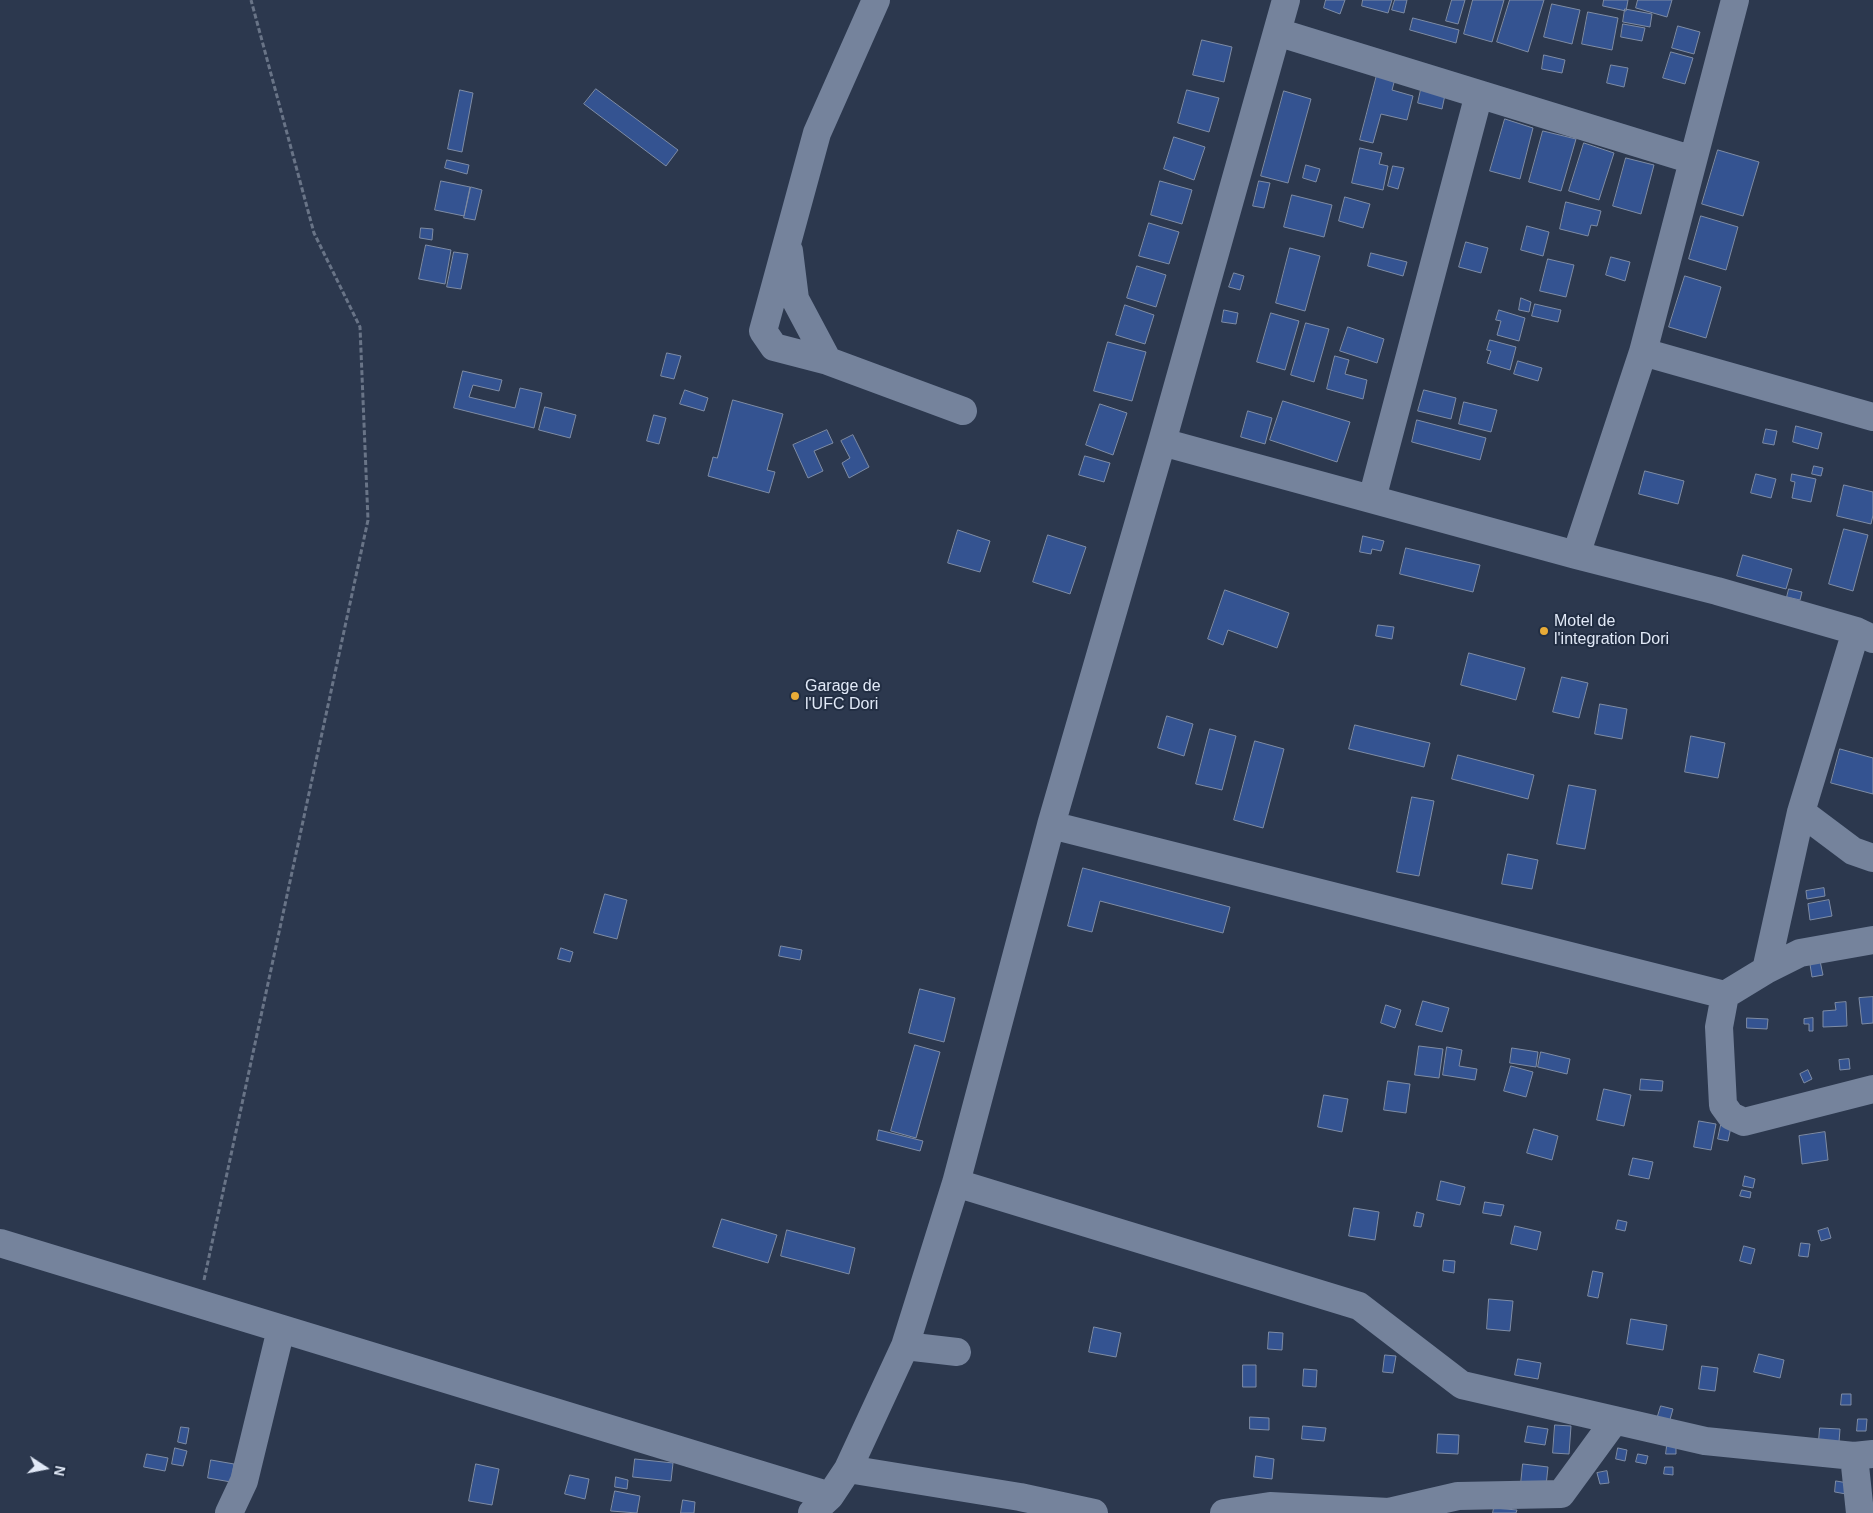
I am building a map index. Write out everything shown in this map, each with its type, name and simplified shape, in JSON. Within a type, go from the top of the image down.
[{"type":"street","points":[[876,0],[818,133],[763,331],[774,347],[828,361],[963,411]]},
{"type":"street","points":[[0,1243],[281,1329],[821,1505],[848,1469],[906,1346],[956,1184],[1051,825],[1162,442],[1286,0]]},
{"type":"street","points":[[1576,555],[1643,352],[1735,0]]},
{"type":"street","points":[[1277,32],[1693,160]]},
{"type":"street","points":[[1372,499],[1478,94]]},
{"type":"street","points":[[788,238],[795,299],[828,361]]},
{"type":"street","points":[[1643,352],[1873,417]]},
{"type":"street","points":[[1162,442],[1576,555],[1717,591],[1864,635],[1801,812],[1766,970]]},
{"type":"street","points":[[1801,812],[1853,851],[1873,858]]},
{"type":"street","points":[[1051,825],[1725,995],[1766,970],[1800,953],[1873,940]]},
{"type":"street","points":[[1725,995],[1719,1027],[1724,1105],[1731,1116],[1744,1122],[1873,1089]]},
{"type":"street","points":[[956,1184],[1359,1306],[1462,1384],[1705,1441],[1864,1455],[1860,1513]]},
{"type":"street","points":[[229,1513],[244,1482],[281,1329]]},
{"type":"street","points":[[906,1346],[957,1352]]},
{"type":"street","points":[[1224,1513],[1270,1506],[1389,1512],[1458,1496],[1561,1494],[1615,1420]]},
{"type":"street","points":[[848,1469],[1020,1497],[1094,1513]]},
{"type":"path","points":[[199,1304],[368,520],[360,327],[314,233],[251,0]]},
{"type":"building","points":[[1326,0],[1345,0],[1340,14],[1324,8]]},
{"type":"building","points":[[1363,0],[1392,0],[1388,13],[1362,6]]},
{"type":"building","points":[[1395,0],[1407,0],[1404,13],[1392,10]]},
{"type":"building","points":[[1452,0],[1465,0],[1458,24],[1446,21]]},
{"type":"building","points":[[1473,0],[1504,0],[1492,42],[1464,34]]},
{"type":"building","points":[[1510,0],[1544,0],[1528,52],[1497,42]]},
{"type":"building","points":[[1604,0],[1628,0],[1626,11],[1603,6]]},
{"type":"building","points":[[1638,0],[1672,0],[1667,17],[1636,8]]},
{"type":"building","points":[[1552,4],[1580,10],[1572,44],[1544,37]]},
{"type":"building","points":[[1625,9],[1652,14],[1650,27],[1623,22]]},
{"type":"building","points":[[1588,12],[1618,18],[1612,50],[1582,44]]},
{"type":"building","points":[[1413,18],[1459,30],[1456,43],[1410,30]]},
{"type":"building","points":[[1623,24],[1645,28],[1642,41],[1621,37]]},
{"type":"building","points":[[1678,26],[1700,32],[1694,54],[1672,48]]},
{"type":"building","points":[[1202,40],[1232,47],[1224,82],[1193,75]]},
{"type":"building","points":[[1671,52],[1693,58],[1685,84],[1663,78]]},
{"type":"building","points":[[1544,55],[1565,60],[1562,73],[1542,69]]},
{"type":"building","points":[[1611,65],[1628,68],[1624,87],[1607,83]]},
{"type":"building","points":[[1378,71],[1396,75],[1392,90],[1413,96],[1407,120],[1381,114],[1373,143],[1360,140]]},
{"type":"building","points":[[1422,85],[1446,90],[1442,109],[1418,103]]},
{"type":"building","points":[[596,89],[678,150],[666,166],[584,104]]},
{"type":"building","points":[[460,90],[473,93],[462,152],[448,149]]},
{"type":"building","points":[[1187,90],[1219,98],[1209,132],[1178,123]]},
{"type":"building","points":[[1284,91],[1311,99],[1288,183],[1261,176]]},
{"type":"building","points":[[1505,119],[1533,128],[1520,179],[1490,171]]},
{"type":"building","points":[[1543,131],[1576,139],[1561,191],[1529,182]]},
{"type":"building","points":[[1174,137],[1205,147],[1194,180],[1164,169]]},
{"type":"building","points":[[1584,143],[1614,153],[1599,200],[1569,191]]},
{"type":"building","points":[[1360,148],[1382,153],[1379,164],[1388,166],[1383,190],[1352,183]]},
{"type":"building","points":[[1718,150],[1759,162],[1743,216],[1702,204]]},
{"type":"building","points":[[1626,158],[1654,165],[1641,214],[1613,206]]},
{"type":"building","points":[[447,160],[469,165],[467,174],[445,168]]},
{"type":"building","points":[[1306,165],[1320,169],[1316,182],[1303,178]]},
{"type":"building","points":[[1393,166],[1404,168],[1398,189],[1388,186]]},
{"type":"building","points":[[441,181],[470,187],[464,216],[435,210]]},
{"type":"building","points":[[1160,181],[1192,190],[1182,224],[1151,215]]},
{"type":"building","points":[[1259,181],[1270,183],[1264,208],[1253,206]]},
{"type":"building","points":[[471,187],[482,190],[475,220],[464,218]]},
{"type":"building","points":[[1292,195],[1332,205],[1324,237],[1284,227]]},
{"type":"building","points":[[1345,197],[1370,204],[1363,228],[1339,221]]},
{"type":"building","points":[[1566,202],[1601,211],[1597,226],[1591,225],[1588,236],[1560,229]]},
{"type":"building","points":[[1701,216],[1738,227],[1726,270],[1689,259]]},
{"type":"building","points":[[1149,223],[1179,232],[1169,264],[1139,256]]},
{"type":"building","points":[[1527,226],[1549,232],[1543,256],[1521,250]]},
{"type":"building","points":[[421,228],[433,229],[432,240],[420,238]]},
{"type":"building","points":[[1466,242],[1488,248],[1481,273],[1459,267]]},
{"type":"building","points":[[426,245],[451,250],[445,284],[419,279]]},
{"type":"building","points":[[1290,248],[1320,256],[1305,311],[1276,303]]},
{"type":"building","points":[[454,252],[468,254],[461,289],[447,287]]},
{"type":"building","points":[[1371,253],[1407,262],[1403,276],[1368,266]]},
{"type":"building","points":[[1611,257],[1630,262],[1625,281],[1606,275]]},
{"type":"building","points":[[1548,259],[1574,265],[1566,297],[1540,291]]},
{"type":"building","points":[[1137,266],[1166,275],[1156,307],[1127,298]]},
{"type":"building","points":[[1234,273],[1244,276],[1240,290],[1229,287]]},
{"type":"building","points":[[1685,276],[1721,287],[1706,338],[1669,327]]},
{"type":"building","points":[[1521,298],[1531,302],[1529,312],[1519,310]]},
{"type":"building","points":[[1535,304],[1561,310],[1558,322],[1532,316]]},
{"type":"building","points":[[1125,305],[1154,315],[1145,344],[1116,335]]},
{"type":"building","points":[[1224,310],[1238,313],[1236,324],[1222,322]]},
{"type":"building","points":[[1499,310],[1525,318],[1519,341],[1497,335],[1501,321],[1496,320]]},
{"type":"building","points":[[1271,313],[1299,321],[1285,370],[1257,362]]},
{"type":"building","points":[[1306,323],[1329,329],[1314,382],[1291,375]]},
{"type":"building","points":[[1348,327],[1384,339],[1377,363],[1340,351]]},
{"type":"building","points":[[1490,340],[1516,347],[1510,370],[1487,363],[1491,351],[1487,350]]},
{"type":"building","points":[[1108,342],[1146,352],[1132,401],[1094,391]]},
{"type":"building","points":[[667,353],[681,356],[674,379],[661,376]]},
{"type":"building","points":[[1335,356],[1349,360],[1345,374],[1367,380],[1363,399],[1327,389]]},
{"type":"building","points":[[1518,361],[1542,368],[1538,381],[1514,374]]},
{"type":"building","points":[[463,371],[502,380],[499,391],[473,385],[469,397],[515,408],[520,388],[542,393],[534,428],[454,408]]},
{"type":"building","points":[[685,390],[708,398],[704,411],[680,404]]},
{"type":"building","points":[[1424,390],[1456,398],[1451,419],[1418,411]]},
{"type":"building","points":[[733,400],[783,414],[767,470],[775,472],[769,493],[708,476],[713,457],[717,458]]},
{"type":"building","points":[[1283,401],[1350,422],[1337,462],[1270,440]]},
{"type":"building","points":[[1464,402],[1497,410],[1491,432],[1459,424]]},
{"type":"building","points":[[1100,404],[1127,413],[1113,455],[1086,445]]},
{"type":"building","points":[[545,407],[576,415],[570,438],[539,430]]},
{"type":"building","points":[[1248,411],[1272,418],[1265,444],[1241,437]]},
{"type":"building","points":[[654,415],[666,418],[659,444],[647,441]]},
{"type":"building","points":[[1417,420],[1486,438],[1480,460],[1412,442]]},
{"type":"building","points":[[1796,426],[1822,433],[1818,449],[1793,442]]},
{"type":"building","points":[[1766,429],[1777,431],[1774,445],[1763,443]]},
{"type":"building","points":[[827,430],[833,443],[814,451],[823,471],[808,478],[793,445]]},
{"type":"building","points":[[853,435],[869,467],[849,478],[842,463],[850,458],[841,441]]},
{"type":"building","points":[[1085,456],[1110,463],[1104,482],[1079,475]]},
{"type":"building","points":[[1814,466],[1823,468],[1821,476],[1812,474]]},
{"type":"building","points":[[1645,471],[1684,481],[1678,504],[1639,494]]},
{"type":"building","points":[[1756,474],[1776,479],[1771,498],[1751,493]]},
{"type":"building","points":[[1792,474],[1816,479],[1811,502],[1792,498],[1795,482],[1791,481]]},
{"type":"building","points":[[1844,485],[1873,492],[1871,524],[1837,516]]},
{"type":"building","points":[[1844,529],[1868,535],[1853,591],[1829,584]]},
{"type":"building","points":[[958,530],[990,541],[980,572],[948,563]]},
{"type":"building","points":[[1048,535],[1086,547],[1070,594],[1033,582]]},
{"type":"building","points":[[1363,536],[1384,541],[1381,551],[1372,549],[1371,554],[1360,552]]},
{"type":"building","points":[[1406,548],[1480,565],[1473,592],[1400,574]]},
{"type":"building","points":[[1743,555],[1792,569],[1786,589],[1737,576]]},
{"type":"building","points":[[1789,589],[1802,592],[1800,600],[1787,597]]},
{"type":"building","points":[[1225,590],[1289,613],[1277,648],[1228,630],[1223,645],[1208,639]]},
{"type":"building","points":[[1378,625],[1394,627],[1392,639],[1376,636]]},
{"type":"building","points":[[1469,653],[1525,668],[1516,700],[1461,685]]},
{"type":"building","points":[[1562,677],[1588,683],[1579,718],[1553,712]]},
{"type":"building","points":[[1600,704],[1627,709],[1622,739],[1595,734]]},
{"type":"building","points":[[1167,716],[1193,724],[1184,756],[1158,748]]},
{"type":"building","points":[[1355,725],[1430,743],[1424,767],[1349,749]]},
{"type":"building","points":[[1210,729],[1236,736],[1222,790],[1196,784]]},
{"type":"building","points":[[1691,736],[1725,743],[1718,778],[1685,772]]},
{"type":"building","points":[[1255,741],[1284,749],[1263,828],[1234,820]]},
{"type":"building","points":[[1840,749],[1873,758],[1873,794],[1831,783]]},
{"type":"building","points":[[1458,755],[1534,775],[1528,799],[1452,779]]},
{"type":"building","points":[[1569,785],[1596,790],[1585,849],[1557,844]]},
{"type":"building","points":[[1412,797],[1434,801],[1419,876],[1397,872]]},
{"type":"building","points":[[1508,854],[1538,860],[1532,889],[1502,884]]},
{"type":"building","points":[[1083,868],[1230,907],[1223,933],[1100,901],[1092,932],[1068,926]]},
{"type":"building","points":[[1824,888],[1825,896],[1807,899],[1806,891]]},
{"type":"building","points":[[605,894],[627,900],[617,939],[594,933]]},
{"type":"building","points":[[1829,900],[1832,916],[1810,920],[1808,904]]},
{"type":"building","points":[[781,946],[802,950],[800,960],[779,956]]},
{"type":"building","points":[[561,948],[573,952],[570,962],[558,959]]},
{"type":"building","points":[[1819,956],[1823,975],[1812,977],[1809,958]]},
{"type":"building","points":[[920,989],[955,998],[944,1042],[909,1033]]},
{"type":"building","points":[[1873,997],[1873,1023],[1862,1024],[1859,998]]},
{"type":"building","points":[[1423,1001],[1449,1008],[1442,1032],[1416,1025]]},
{"type":"building","points":[[1846,1002],[1847,1026],[1823,1027],[1823,1011],[1836,1010],[1835,1003]]},
{"type":"building","points":[[1386,1005],[1401,1010],[1395,1028],[1381,1023]]},
{"type":"building","points":[[1747,1018],[1768,1019],[1767,1029],[1747,1028]]},
{"type":"building","points":[[1813,1018],[1813,1031],[1809,1031],[1809,1024],[1804,1024],[1804,1019]]},
{"type":"building","points":[[915,1045],[940,1052],[916,1138],[891,1131]]},
{"type":"building","points":[[1419,1046],[1443,1049],[1439,1078],[1415,1075]]},
{"type":"building","points":[[1447,1047],[1462,1050],[1459,1066],[1477,1069],[1475,1080],[1443,1075]]},
{"type":"building","points":[[1512,1048],[1538,1052],[1536,1067],[1510,1063]]},
{"type":"building","points":[[1541,1052],[1570,1059],[1567,1074],[1538,1067]]},
{"type":"building","points":[[1849,1059],[1850,1069],[1840,1070],[1839,1060]]},
{"type":"building","points":[[1511,1066],[1533,1072],[1526,1097],[1504,1091]]},
{"type":"building","points":[[1808,1070],[1812,1079],[1804,1083],[1800,1074]]},
{"type":"building","points":[[1641,1079],[1663,1081],[1662,1091],[1640,1090]]},
{"type":"building","points":[[1388,1081],[1410,1084],[1406,1113],[1384,1110]]},
{"type":"building","points":[[1604,1089],[1631,1095],[1624,1126],[1597,1120]]},
{"type":"building","points":[[1324,1095],[1348,1099],[1342,1132],[1318,1127]]},
{"type":"building","points":[[1699,1121],[1716,1124],[1711,1150],[1694,1147]]},
{"type":"building","points":[[1721,1125],[1731,1127],[1728,1141],[1718,1139]]},
{"type":"building","points":[[1534,1129],[1558,1136],[1552,1160],[1527,1153]]},
{"type":"building","points":[[879,1130],[923,1141],[920,1151],[877,1140]]},
{"type":"building","points":[[1825,1132],[1828,1160],[1802,1164],[1799,1136]]},
{"type":"building","points":[[1633,1158],[1653,1162],[1649,1179],[1629,1175]]},
{"type":"building","points":[[1745,1176],[1755,1179],[1753,1188],[1743,1186]]},
{"type":"building","points":[[1441,1181],[1465,1187],[1460,1205],[1437,1200]]},
{"type":"building","points":[[1742,1190],[1751,1192],[1750,1198],[1740,1196]]},
{"type":"building","points":[[1485,1202],[1504,1205],[1501,1216],[1483,1213]]},
{"type":"building","points":[[1354,1208],[1379,1212],[1375,1240],[1349,1236]]},
{"type":"building","points":[[1417,1212],[1424,1214],[1421,1227],[1414,1226]]},
{"type":"building","points":[[722,1219],[777,1235],[768,1263],[713,1247]]},
{"type":"building","points":[[1618,1220],[1627,1222],[1625,1231],[1616,1229]]},
{"type":"building","points":[[1515,1226],[1541,1232],[1537,1250],[1511,1244]]},
{"type":"building","points":[[1828,1228],[1831,1238],[1821,1241],[1818,1231]]},
{"type":"building","points":[[787,1230],[855,1248],[849,1274],[781,1256]]},
{"type":"building","points":[[1801,1243],[1810,1244],[1808,1257],[1799,1256]]},
{"type":"building","points":[[1744,1246],[1755,1249],[1751,1264],[1740,1261]]},
{"type":"building","points":[[1444,1260],[1455,1261],[1454,1273],[1443,1271]]},
{"type":"building","points":[[1593,1271],[1603,1273],[1598,1298],[1588,1296]]},
{"type":"building","points":[[1489,1299],[1513,1301],[1510,1331],[1487,1329]]},
{"type":"building","points":[[1631,1319],[1667,1325],[1663,1350],[1627,1344]]},
{"type":"building","points":[[1094,1327],[1121,1333],[1116,1357],[1089,1352]]},
{"type":"building","points":[[1269,1332],[1283,1333],[1282,1350],[1268,1349]]},
{"type":"building","points":[[1759,1354],[1784,1360],[1780,1378],[1754,1372]]},
{"type":"building","points":[[1385,1355],[1396,1356],[1393,1373],[1383,1372]]},
{"type":"building","points":[[1518,1359],[1541,1363],[1538,1379],[1515,1375]]},
{"type":"building","points":[[1243,1365],[1256,1365],[1256,1387],[1243,1387]]},
{"type":"building","points":[[1702,1366],[1718,1368],[1715,1391],[1699,1389]]},
{"type":"building","points":[[1304,1369],[1317,1370],[1316,1387],[1303,1386]]},
{"type":"building","points":[[1842,1394],[1851,1394],[1851,1405],[1841,1405]]},
{"type":"building","points":[[1661,1406],[1673,1409],[1669,1423],[1657,1419]]},
{"type":"building","points":[[1250,1417],[1269,1418],[1269,1430],[1250,1429]]},
{"type":"building","points":[[1858,1419],[1867,1419],[1866,1431],[1857,1431]]},
{"type":"building","points":[[1555,1425],[1571,1426],[1569,1454],[1553,1453]]},
{"type":"building","points":[[1303,1426],[1326,1428],[1324,1441],[1302,1439]]},
{"type":"building","points":[[1528,1426],[1548,1429],[1545,1445],[1525,1442]]},
{"type":"building","points":[[181,1427],[189,1428],[186,1444],[178,1442]]},
{"type":"building","points":[[1820,1428],[1840,1429],[1839,1442],[1819,1441]]},
{"type":"building","points":[[1438,1434],[1459,1435],[1458,1454],[1437,1453]]},
{"type":"building","points":[[1667,1446],[1676,1446],[1676,1454],[1666,1454]]},
{"type":"building","points":[[175,1448],[187,1451],[183,1466],[172,1464]]},
{"type":"building","points":[[1618,1448],[1627,1450],[1625,1461],[1616,1459]]},
{"type":"building","points":[[147,1454],[168,1458],[165,1471],[144,1467]]},
{"type":"building","points":[[1638,1454],[1648,1456],[1646,1464],[1636,1462]]},
{"type":"building","points":[[1256,1456],[1274,1459],[1272,1479],[1254,1477]]},
{"type":"building","points":[[635,1459],[673,1463],[671,1481],[633,1477]]},
{"type":"building","points":[[211,1460],[234,1464],[231,1482],[208,1478]]},
{"type":"building","points":[[476,1464],[499,1469],[492,1505],[469,1501]]},
{"type":"building","points":[[1523,1464],[1548,1467],[1546,1486],[1521,1484]]},
{"type":"building","points":[[1665,1467],[1673,1467],[1673,1475],[1664,1474]]},
{"type":"building","points":[[1607,1471],[1609,1483],[1600,1484],[1597,1473]]},
{"type":"building","points":[[570,1475],[589,1479],[585,1499],[565,1494]]},
{"type":"building","points":[[616,1477],[628,1480],[627,1489],[615,1487]]},
{"type":"building","points":[[1836,1481],[1848,1483],[1846,1494],[1835,1492]]},
{"type":"building","points":[[615,1491],[640,1496],[637,1513],[611,1511]]},
{"type":"building","points":[[683,1500],[695,1502],[694,1513],[681,1513]]},
{"type":"building","points":[[1494,1508],[1517,1510],[1516,1513],[1493,1513]]},
{"type":"place","name":"Motel de l'integration Dori","points":[[1544,631]]},
{"type":"place","name":"Garage de l'UFC Dori","points":[[795,696]]}]
